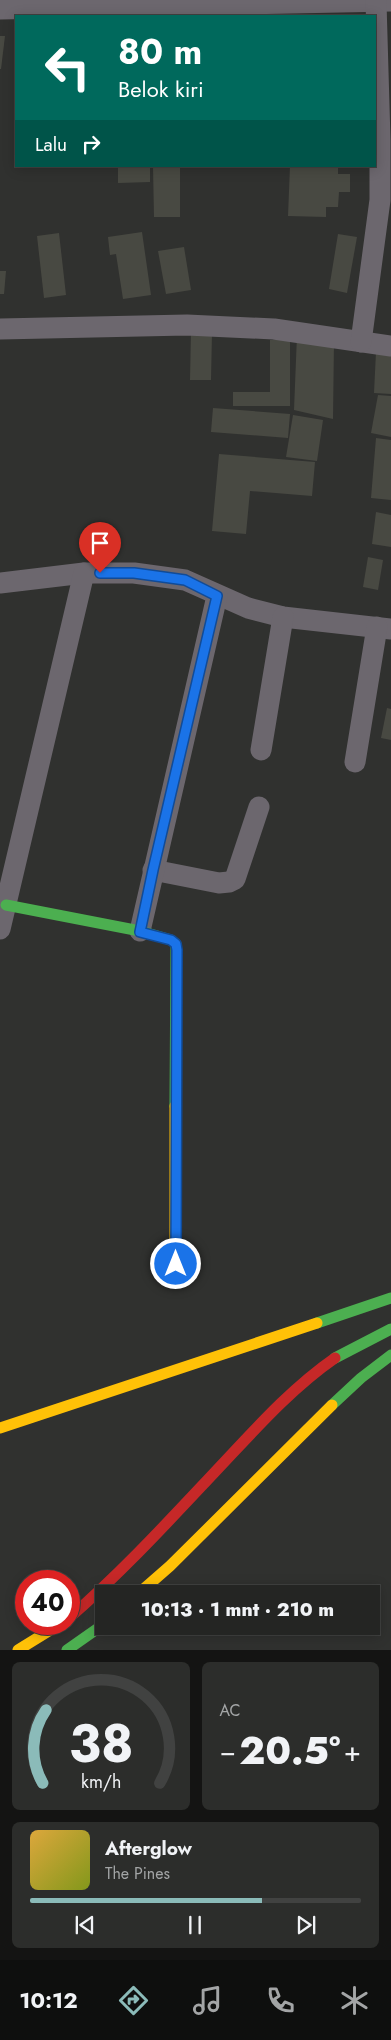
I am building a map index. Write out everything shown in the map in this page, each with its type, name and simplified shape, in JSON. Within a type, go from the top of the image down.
[{"type":"main road","points":[[6,905],[140,932],[171,940],[176,944],[176,1264]]},
{"type":"main road","points":[[0,1428],[391,1298]]},
{"type":"main road","points":[[80,1609],[100,1593],[143,1550],[212,1474],[275,1410],[336,1358],[391,1329]]},
{"type":"main road","points":[[148,1585],[170,1566],[333,1404],[361,1378],[391,1355]]},
{"type":"main road","points":[[67,1650],[95,1630]]},
{"type":"main road","points":[[18,1650],[42,1635]]},
{"type":"street","points":[[0,9],[64,12],[181,3],[384,2],[380,200],[361,342]]},
{"type":"street","points":[[0,329],[187,325],[274,329],[391,346]]},
{"type":"street","points":[[0,929],[84,573]]},
{"type":"street","points":[[0,583],[84,573],[134,573],[185,580],[217,596],[248,608],[283,617],[384,628],[355,762]]},
{"type":"street","points":[[140,932],[217,596]]},
{"type":"street","points":[[261,750],[283,617]]},
{"type":"street","points":[[153,870],[219,883],[235,879],[259,807]]},
{"type":"building","points":[[0,36],[5,36],[1,69],[0,69]]},
{"type":"building","points":[[118,167],[150,167],[150,182],[118,183]]},
{"type":"building","points":[[153,167],[180,167],[180,217],[154,217]]},
{"type":"building","points":[[290,167],[338,167],[338,174],[350,174],[350,192],[339,192],[338,207],[326,207],[326,217],[288,216]]},
{"type":"building","points":[[142,232],[151,295],[123,299],[116,254],[110,255],[108,237]]},
{"type":"building","points":[[59,233],[66,295],[44,298],[37,236]]},
{"type":"building","points":[[338,234],[357,237],[347,293],[329,289]]},
{"type":"building","points":[[184,247],[191,290],[166,294],[158,251]]},
{"type":"building","points":[[0,271],[6,271],[4,294],[0,294]]},
{"type":"building","points":[[191,331],[212,332],[211,380],[190,380]]},
{"type":"building","points":[[297,335],[334,339],[333,419],[294,410]]},
{"type":"building","points":[[270,340],[290,340],[290,406],[233,406],[233,392],[270,392]]},
{"type":"building","points":[[376,352],[391,353],[391,394],[374,393]]},
{"type":"building","points":[[378,395],[391,396],[391,437],[371,433]]},
{"type":"building","points":[[213,408],[290,414],[288,438],[211,432]]},
{"type":"building","points":[[293,415],[323,420],[317,461],[286,457]]},
{"type":"building","points":[[376,438],[391,440],[391,500],[371,498]]},
{"type":"building","points":[[219,454],[315,462],[312,496],[250,491],[246,534],[212,531]]},
{"type":"building","points":[[376,512],[391,515],[391,547],[372,544]]},
{"type":"building","points":[[368,557],[383,560],[378,590],[363,587]]},
{"type":"building","points":[[387,708],[391,709],[391,740],[381,738]]},
{"type":"traffic: fast","points":[[6,905],[140,931],[171,940],[176,944],[175,1106]]},
{"type":"traffic: fast","points":[[317,1323],[391,1298]]},
{"type":"traffic: fast","points":[[335,1358],[391,1329]]},
{"type":"traffic: fast","points":[[332,1405],[361,1378],[391,1355]]},
{"type":"traffic: fast","points":[[67,1650],[95,1630]]},
{"type":"traffic: slow","points":[[175,1106],[175,1264]]},
{"type":"traffic: slow","points":[[0,1428],[317,1323]]},
{"type":"traffic: slow","points":[[148,1585],[170,1566],[332,1405]]},
{"type":"traffic: slow","points":[[18,1650],[42,1635]]},
{"type":"traffic: jam","points":[[80,1608],[143,1547],[272,1412],[318,1370],[335,1358]]},
{"type":"route","points":[[100,573],[134,573],[185,580],[217,596],[144,907],[140,932],[171,940],[176,944],[177,950],[176,1264]]}]
